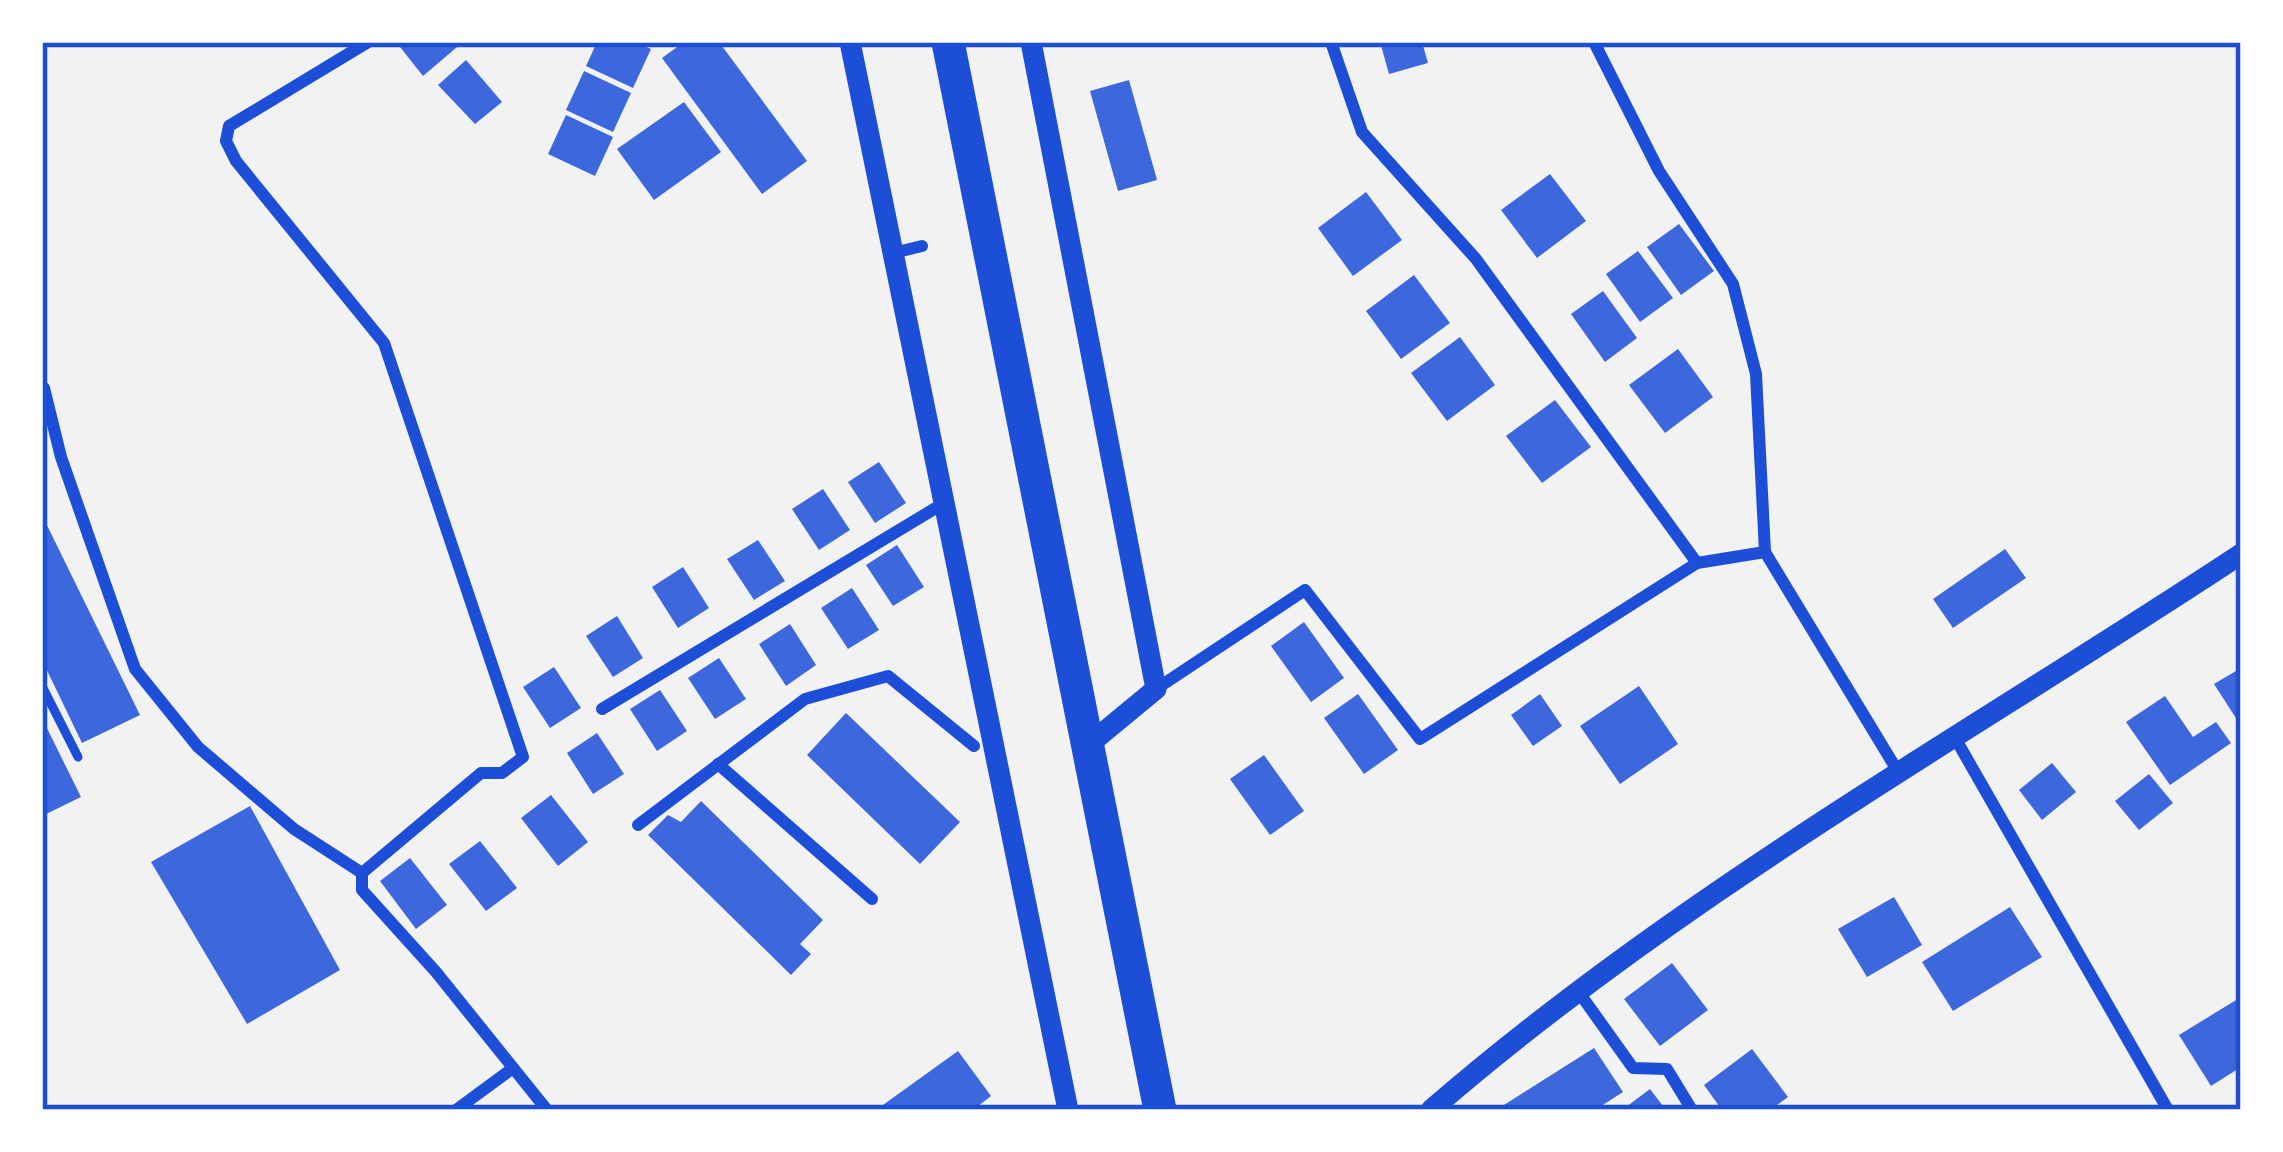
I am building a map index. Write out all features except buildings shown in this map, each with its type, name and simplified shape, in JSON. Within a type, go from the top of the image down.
[{"type":"highway","points":[[948,42],[1160,1110]]},
{"type":"street","points":[[368,42],[264,100],[230,126],[226,141],[236,161],[383,343],[523,757],[502,772],[481,773],[362,873],[362,890],[547,1110]]},
{"type":"street","points":[[850,42],[1068,1110]]},
{"type":"street","points":[[1031,42],[1055,220],[1156,689]]},
{"type":"street","points":[[1331,42],[1362,132],[1489,276],[1696,563]]},
{"type":"street","points":[[1594,42],[1659,171],[1733,284],[1756,374],[1765,552],[1897,770]]},
{"type":"street","points":[[893,253],[922,246]]},
{"type":"street","points":[[44,388],[61,457],[135,669],[198,747],[294,829],[362,873]]},
{"type":"street","points":[[602,709],[944,503]]},
{"type":"street","points":[[1087,746],[1156,689],[1305,590],[1420,739],[1696,563],[1765,552]]},
{"type":"street","points":[[1431,1110],[1657,930],[1897,770],[2052,679],[2241,554]]},
{"type":"street","points":[[638,826],[805,699],[888,676],[974,746]]},
{"type":"street","points":[[1954,735],[2168,1110]]},
{"type":"street","points":[[718,764],[872,899]]},
{"type":"street","points":[[1577,990],[1633,1068],[1666,1070],[1692,1110]]},
{"type":"street","points":[[456,1110],[513,1068]]},
{"type":"lane","points":[[42,686],[78,757]]}]
